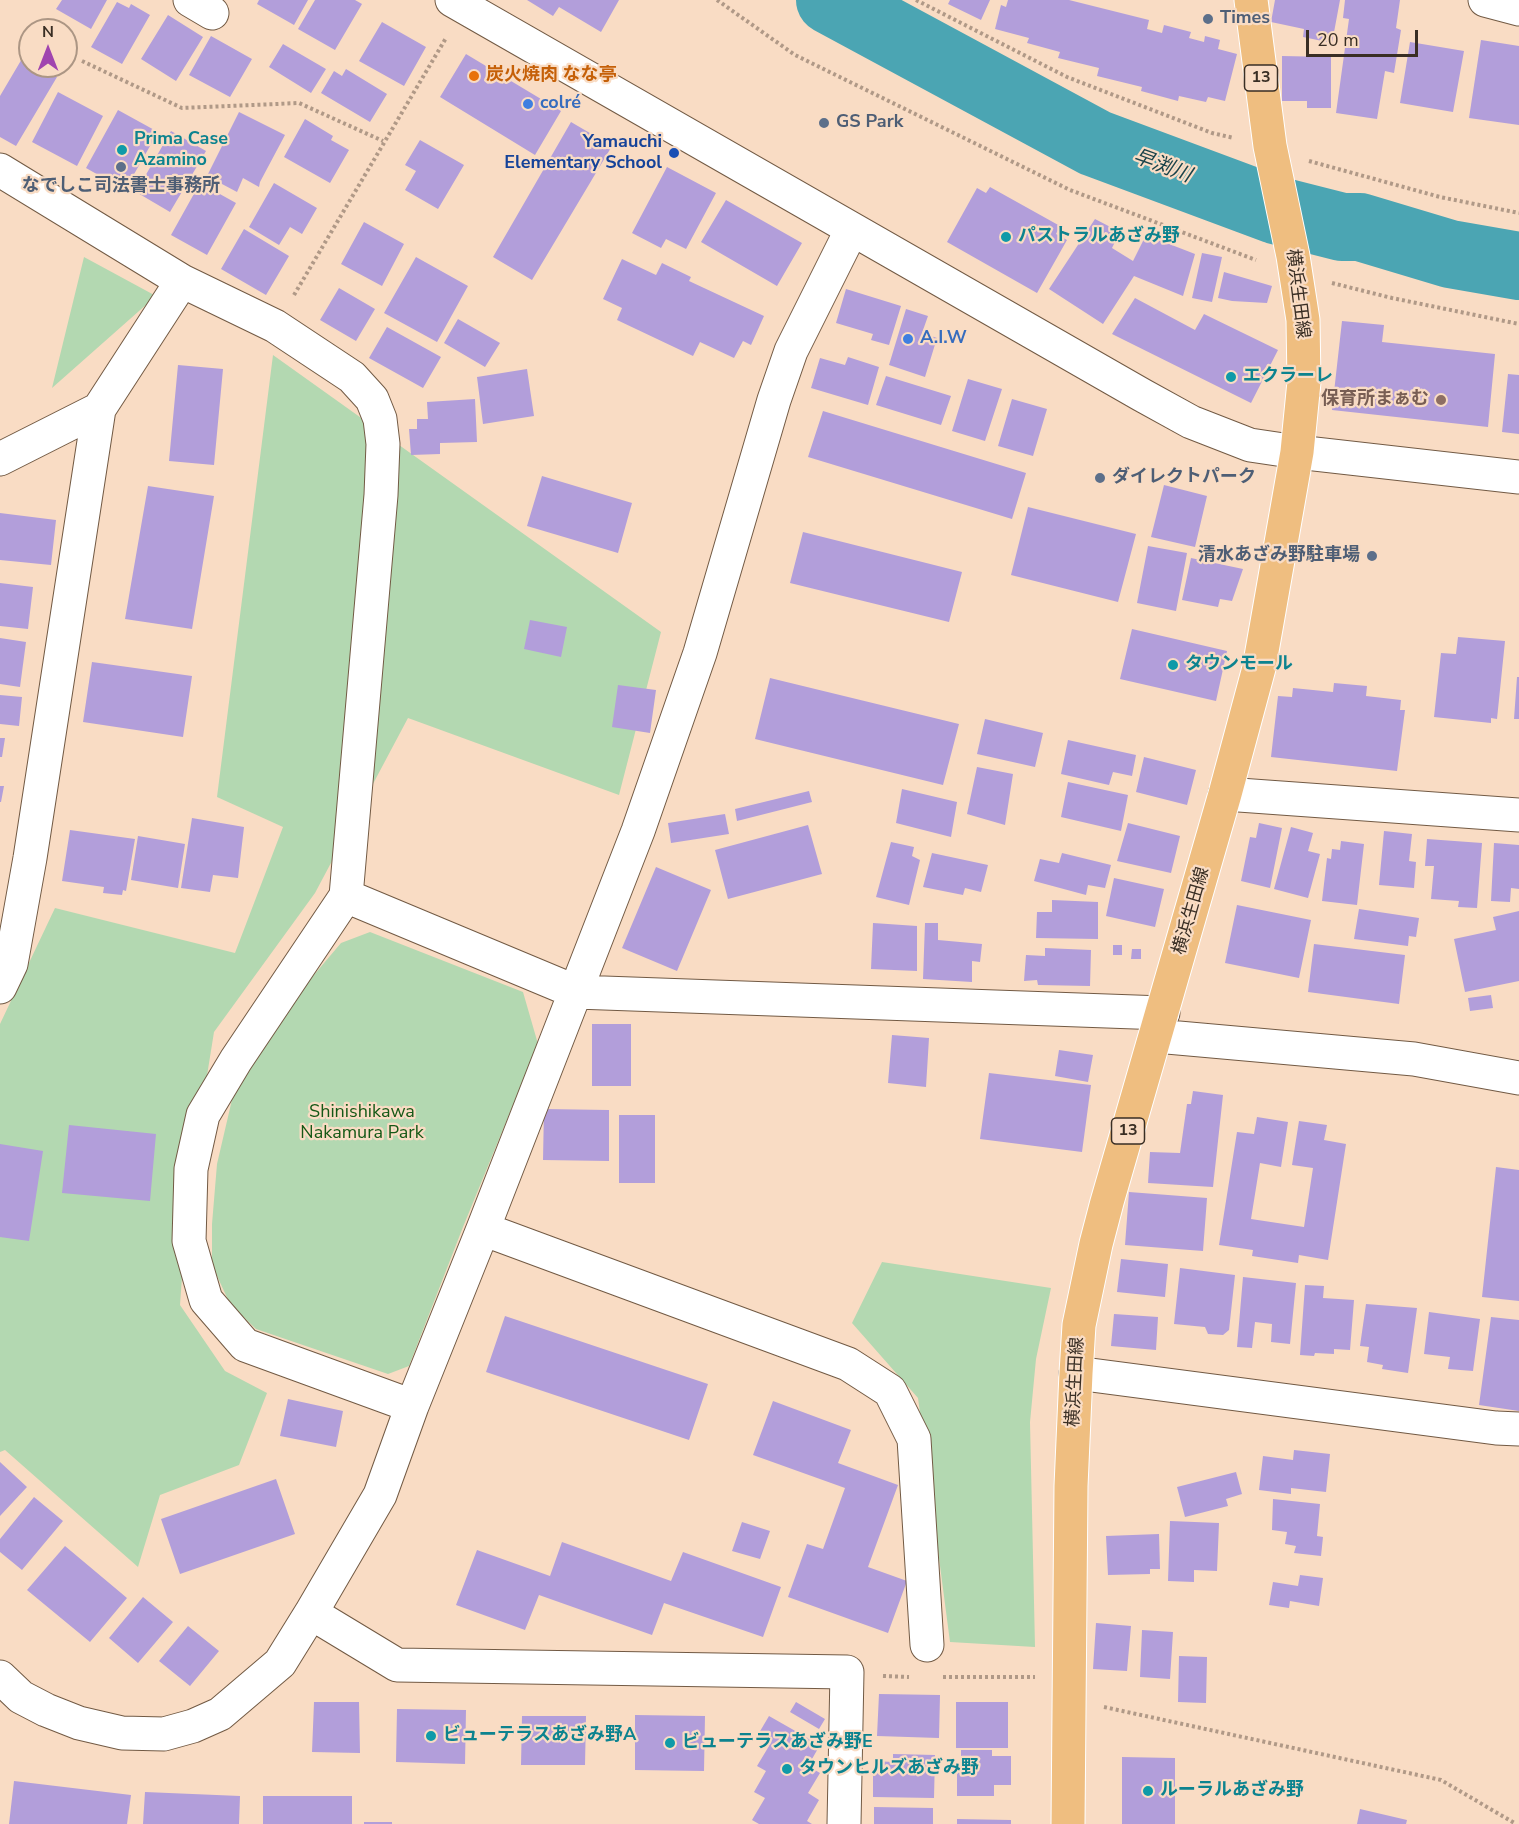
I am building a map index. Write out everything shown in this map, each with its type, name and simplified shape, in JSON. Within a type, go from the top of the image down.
[{"type":"main road","name":"横浜生田線","points":[[1068,1824],[1071,1486],[1079,1325],[1096,1244],[1259,668],[1297,452],[1304,382],[1303,320],[1272,151],[1251,0]]},
{"type":"street","points":[[1485,0],[1519,9]]},
{"type":"street","points":[[458,4],[1191,422],[1250,445],[1519,477]]},
{"type":"street","points":[[0,170],[183,281],[275,326],[352,376],[372,399],[380,419],[381,495],[346,896],[236,1060],[204,1115],[191,1169],[189,1241],[206,1300],[245,1345],[412,1406]]},
{"type":"street","points":[[0,1677],[21,1697],[46,1710],[80,1723],[122,1732],[164,1734],[193,1726],[220,1714],[280,1663],[380,1496],[412,1406],[638,831],[700,653],[774,400],[791,351],[852,229]]},
{"type":"street","points":[[0,987],[11,964],[30,858],[99,409],[183,281]]},
{"type":"street","points":[[0,459],[99,409]]},
{"type":"street","points":[[1225,794],[1519,815]]},
{"type":"street","points":[[346,896],[576,992],[1159,1024],[1414,1059],[1519,1078]]},
{"type":"street","points":[[483,1229],[848,1364],[890,1391],[914,1439],[927,1645]]},
{"type":"street","points":[[1076,1373],[1496,1428],[1519,1429]]},
{"type":"street","points":[[311,1613],[397,1665],[847,1672],[844,1824]]},
{"type":"path","points":[[717,0],[795,55],[1070,190],[1392,298],[1519,324]]},
{"type":"path","points":[[916,0],[1067,77],[1212,133],[1321,166],[1440,197],[1519,213]]},
{"type":"path","points":[[275,326],[383,141],[458,4]]},
{"type":"path","points":[[82,61],[182,108],[299,102],[383,141]]},
{"type":"path","points":[[993,1677],[1046,1677]]},
{"type":"path","points":[[1099,1706],[1441,1780],[1515,1824]]},
{"type":"green space","points":[[84,257],[156,296],[52,388]]},
{"type":"green space","points":[[273,355],[661,632],[619,795],[408,718],[315,893],[214,1032],[188,1194],[180,1305],[225,1371],[267,1393],[239,1465],[160,1495],[138,1567],[5,1450],[0,1452],[0,1024],[55,908],[235,953],[283,827],[217,797]]},
{"type":"green space","name":"Shinishikawa Nakamura Park","points":[[370,932],[523,992],[538,1044],[409,1366],[388,1374],[256,1329],[230,1304],[212,1265],[212,1224],[217,1164],[241,1061],[341,943]]},
{"type":"green space","points":[[882,1262],[1051,1288],[1036,1359],[1030,1422],[1035,1647],[950,1642],[918,1398],[852,1323]]},
{"type":"building","points":[[62,0],[107,0],[91,29],[78,22],[78,18],[72,18],[56,9]]},
{"type":"building","points":[[259,0],[308,0],[294,25],[257,4]]},
{"type":"building","points":[[315,0],[355,0],[362,4],[335,50],[298,29]]},
{"type":"building","points":[[527,0],[619,0],[601,32],[559,7],[553,16]]},
{"type":"building","points":[[950,0],[990,0],[981,20],[948,4]]},
{"type":"building","points":[[1008,0],[1069,0],[1149,20],[1147,29],[1162,33],[1164,25],[1191,32],[1189,38],[1204,42],[1205,36],[1220,40],[1218,49],[1237,54],[1225,101],[1208,97],[1206,102],[1179,96],[1178,101],[1141,91],[1142,87],[1097,76],[1099,68],[1058,58],[1060,52],[1027,43],[1029,38],[995,29],[1001,5],[1006,7]]},
{"type":"building","points":[[1275,0],[1340,0],[1332,43],[1303,37],[1304,29],[1271,22]]},
{"type":"building","points":[[1345,0],[1400,0],[1396,28],[1401,30],[1394,73],[1385,71],[1377,119],[1336,113],[1349,19],[1343,18]]},
{"type":"building","points":[[117,2],[129,8],[131,4],[150,15],[122,64],[91,47]]},
{"type":"building","points":[[168,15],[203,37],[176,81],[141,59]]},
{"type":"building","points":[[382,22],[426,47],[404,86],[359,61]]},
{"type":"building","points":[[211,36],[252,59],[230,97],[189,75]]},
{"type":"building","points":[[1481,40],[1519,46],[1519,125],[1469,118]]},
{"type":"building","points":[[1410,42],[1464,51],[1453,112],[1400,103]]},
{"type":"building","points":[[283,44],[326,69],[311,93],[269,67]]},
{"type":"building","points":[[466,54],[561,111],[535,155],[440,97]]},
{"type":"building","points":[[1282,56],[1331,57],[1331,108],[1307,108],[1307,101],[1282,101]]},
{"type":"building","points":[[18,65],[18,78],[56,78],[16,146],[0,137],[0,96]]},
{"type":"building","points":[[346,69],[387,94],[370,122],[321,93],[334,71],[342,76]]},
{"type":"building","points":[[58,92],[103,116],[77,166],[32,142]]},
{"type":"building","name":"Prima Case Azamino","points":[[118,110],[158,132],[125,190],[86,168]]},
{"type":"building","points":[[239,112],[285,135],[259,187],[243,178],[237,192],[207,176]]},
{"type":"building","points":[[305,119],[333,136],[331,140],[349,150],[330,183],[284,157]]},
{"type":"building","points":[[571,122],[612,146],[532,280],[493,257]]},
{"type":"building","points":[[171,131],[206,151],[170,212],[136,192]]},
{"type":"building","points":[[420,140],[464,165],[438,209],[405,190],[416,171],[405,165]]},
{"type":"building","points":[[667,167],[716,193],[686,249],[666,239],[661,248],[632,233]]},
{"type":"building","points":[[200,183],[236,203],[207,255],[171,235]]},
{"type":"building","points":[[274,183],[317,208],[302,234],[290,227],[279,245],[249,227]]},
{"type":"building","name":"パストラルあざみ野","points":[[990,187],[1060,226],[1056,234],[1067,240],[1037,293],[947,242],[977,188],[986,193]]},
{"type":"building","points":[[726,200],[802,243],[777,286],[701,242]]},
{"type":"building","points":[[1095,219],[1120,232],[1112,248],[1133,261],[1146,235],[1195,254],[1183,296],[1134,276],[1103,324],[1049,289]]},
{"type":"building","points":[[364,222],[404,244],[382,286],[341,264]]},
{"type":"building","points":[[244,229],[289,256],[266,295],[221,269]]},
{"type":"building","points":[[1202,253],[1222,257],[1212,302],[1192,298]]},
{"type":"building","points":[[416,257],[468,286],[437,342],[384,313]]},
{"type":"building","points":[[622,259],[656,275],[662,263],[691,277],[689,281],[764,316],[751,345],[743,341],[734,358],[700,342],[693,356],[617,320],[622,308],[603,299]]},
{"type":"building","points":[[1224,272],[1272,286],[1267,303],[1218,298]]},
{"type":"building","points":[[339,288],[375,309],[356,341],[320,320]]},
{"type":"building","points":[[846,289],[901,306],[889,345],[871,340],[873,334],[836,323]]},
{"type":"building","name":"エクラーレ","points":[[1135,298],[1195,330],[1204,314],[1278,350],[1251,403],[1112,334]]},
{"type":"building","points":[[906,309],[928,316],[922,333],[937,338],[925,377],[889,365]]},
{"type":"building","points":[[458,319],[500,343],[485,367],[444,343]]},
{"type":"building","points":[[1342,321],[1384,325],[1382,342],[1495,354],[1488,427],[1332,410]]},
{"type":"building","points":[[387,327],[441,357],[423,388],[369,358]]},
{"type":"building","points":[[848,357],[879,367],[868,405],[811,388],[820,358],[845,365]]},
{"type":"building","points":[[178,365],[223,369],[214,465],[169,461]]},
{"type":"building","points":[[527,369],[534,416],[483,424],[477,377]]},
{"type":"building","points":[[1508,374],[1519,375],[1519,434],[1502,432]]},
{"type":"building","points":[[886,376],[951,396],[941,425],[876,405]]},
{"type":"building","points":[[968,379],[1002,389],[985,441],[952,431]]},
{"type":"building","points":[[475,399],[477,442],[440,443],[440,454],[411,455],[409,429],[417,429],[417,419],[428,419],[427,402]]},
{"type":"building","points":[[1012,399],[1047,409],[1033,456],[998,446]]},
{"type":"building","points":[[823,411],[1026,473],[1012,519],[808,457]]},
{"type":"building","points":[[542,476],[632,503],[618,553],[527,526]]},
{"type":"building","points":[[1164,485],[1207,496],[1195,547],[1151,537]]},
{"type":"building","points":[[148,486],[214,496],[192,629],[125,619]]},
{"type":"building","points":[[1028,507],[1136,534],[1118,602],[1011,575]]},
{"type":"building","points":[[0,513],[56,520],[51,565],[0,560]]},
{"type":"building","points":[[803,532],[962,572],[949,622],[790,583]]},
{"type":"building","points":[[1148,546],[1187,553],[1176,611],[1137,603]]},
{"type":"building","points":[[1191,558],[1243,569],[1232,601],[1220,599],[1218,607],[1182,600]]},
{"type":"building","points":[[0,583],[33,587],[28,629],[0,626]]},
{"type":"building","points":[[530,620],[567,627],[561,657],[524,649]]},
{"type":"building","name":"タウンモール","points":[[1132,629],[1227,651],[1216,701],[1120,679]]},
{"type":"building","points":[[1458,637],[1505,641],[1497,719],[1491,718],[1491,723],[1434,717],[1441,653],[1456,654]]},
{"type":"building","points":[[0,638],[26,642],[20,687],[0,684]]},
{"type":"building","points":[[92,662],[192,676],[183,737],[83,722]]},
{"type":"building","points":[[1517,677],[1519,677],[1519,719],[1514,719]]},
{"type":"building","points":[[770,678],[959,724],[943,785],[755,739]]},
{"type":"building","points":[[1334,683],[1367,686],[1366,696],[1401,700],[1400,710],[1405,710],[1397,771],[1271,757],[1278,696],[1292,697],[1293,688],[1333,692]]},
{"type":"building","points":[[618,685],[656,690],[650,733],[612,727]]},
{"type":"building","points":[[0,695],[22,697],[19,726],[0,724]]},
{"type":"building","points":[[985,719],[1043,733],[1035,767],[977,754]]},
{"type":"building","points":[[0,738],[5,738],[2,757],[0,757]]},
{"type":"building","points":[[1068,740],[1136,755],[1132,776],[1113,772],[1109,785],[1061,774]]},
{"type":"building","points":[[1144,757],[1196,770],[1187,805],[1136,792]]},
{"type":"building","points":[[977,767],[1013,774],[1005,825],[967,814]]},
{"type":"building","points":[[1068,782],[1128,795],[1121,831],[1061,817]]},
{"type":"building","points":[[0,786],[4,786],[1,802],[0,802]]},
{"type":"building","points":[[902,789],[957,802],[951,837],[896,823]]},
{"type":"building","points":[[809,791],[812,802],[737,821],[735,809]]},
{"type":"building","points":[[725,814],[729,834],[671,843],[668,823]]},
{"type":"building","points":[[192,818],[244,827],[238,878],[213,875],[210,892],[181,888]]},
{"type":"building","points":[[1128,823],[1180,836],[1171,873],[1117,861]]},
{"type":"building","points":[[1259,823],[1282,828],[1270,888],[1241,881],[1250,837],[1256,838]]},
{"type":"building","points":[[808,825],[822,874],[728,899],[715,850]]},
{"type":"building","points":[[1291,827],[1313,833],[1308,851],[1320,854],[1308,898],[1274,889]]},
{"type":"building","points":[[70,830],[135,839],[126,891],[123,890],[122,895],[103,893],[104,887],[62,881]]},
{"type":"building","points":[[1384,831],[1412,834],[1409,861],[1416,862],[1414,888],[1379,885]]},
{"type":"building","points":[[138,836],[185,844],[178,888],[131,880]]},
{"type":"building","points":[[1427,839],[1482,843],[1477,908],[1458,907],[1459,901],[1431,899],[1434,866],[1425,866]]},
{"type":"building","points":[[1341,841],[1364,844],[1357,905],[1322,901],[1327,858],[1331,859],[1332,849],[1340,850]]},
{"type":"building","points":[[891,842],[914,847],[912,856],[920,860],[909,905],[876,897]]},
{"type":"building","points":[[1494,843],[1519,845],[1519,889],[1511,888],[1510,902],[1491,901]]},
{"type":"building","points":[[932,853],[988,865],[981,892],[965,888],[963,895],[923,887]]},
{"type":"building","points":[[1062,853],[1111,865],[1105,888],[1088,885],[1086,895],[1034,881],[1040,859],[1059,863]]},
{"type":"building","points":[[656,867],[711,890],[677,971],[622,948]]},
{"type":"building","points":[[1114,878],[1164,889],[1155,927],[1106,916]]},
{"type":"building","points":[[1052,900],[1098,902],[1098,939],[1036,938],[1037,912],[1052,912]]},
{"type":"building","points":[[1237,905],[1311,920],[1299,978],[1225,963]]},
{"type":"building","points":[[1359,909],[1419,918],[1416,937],[1409,936],[1408,946],[1354,939]]},
{"type":"building","points":[[1519,911],[1519,981],[1465,992],[1454,939],[1496,930],[1493,917]]},
{"type":"building","points":[[873,923],[917,926],[917,971],[871,969]]},
{"type":"building","points":[[925,923],[938,923],[938,940],[982,944],[980,962],[972,961],[972,982],[923,979]]},
{"type":"building","points":[[1314,944],[1405,955],[1399,1004],[1308,992]]},
{"type":"building","points":[[1113,945],[1122,945],[1122,955],[1113,955]]},
{"type":"building","points":[[1045,948],[1091,950],[1090,986],[1038,985],[1037,980],[1024,981],[1026,955],[1045,956]]},
{"type":"building","points":[[1132,949],[1141,949],[1141,959],[1131,959]]},
{"type":"building","points":[[1491,995],[1493,1008],[1470,1011],[1468,998]]},
{"type":"building","points":[[592,1024],[631,1024],[631,1086],[592,1086]]},
{"type":"building","points":[[892,1035],[929,1038],[926,1087],[888,1083]]},
{"type":"building","points":[[1059,1050],[1093,1055],[1088,1082],[1055,1076]]},
{"type":"building","points":[[989,1073],[1091,1085],[1082,1152],[980,1139]]},
{"type":"building","points":[[1193,1091],[1223,1095],[1213,1187],[1148,1183],[1150,1152],[1180,1153],[1187,1104],[1191,1104]]},
{"type":"building","points":[[544,1109],[609,1110],[609,1161],[543,1160]]},
{"type":"building","points":[[619,1115],[655,1115],[655,1183],[619,1183]]},
{"type":"building","points":[[1257,1117],[1288,1122],[1281,1167],[1260,1163],[1251,1219],[1304,1227],[1313,1168],[1292,1165],[1299,1121],[1327,1125],[1324,1140],[1346,1144],[1328,1260],[1299,1255],[1298,1263],[1252,1256],[1253,1250],[1219,1245],[1237,1132],[1254,1134]]},
{"type":"building","points":[[69,1125],[156,1134],[150,1201],[62,1193]]},
{"type":"building","points":[[0,1144],[43,1151],[29,1241],[0,1237]]},
{"type":"building","points":[[1496,1167],[1519,1170],[1519,1301],[1482,1297]]},
{"type":"building","points":[[1129,1192],[1207,1198],[1203,1251],[1125,1245]]},
{"type":"building","points":[[1121,1259],[1168,1264],[1165,1297],[1117,1292]]},
{"type":"building","points":[[1180,1268],[1235,1275],[1229,1330],[1223,1335],[1208,1334],[1205,1327],[1174,1324]]},
{"type":"building","points":[[1243,1277],[1296,1283],[1290,1344],[1271,1342],[1272,1324],[1255,1322],[1252,1348],[1237,1347]]},
{"type":"building","points":[[1305,1285],[1324,1286],[1323,1298],[1354,1300],[1350,1350],[1334,1349],[1334,1354],[1300,1355]]},
{"type":"building","points":[[1366,1304],[1417,1308],[1408,1373],[1382,1369],[1383,1365],[1367,1362],[1369,1347],[1360,1346]]},
{"type":"building","points":[[1429,1312],[1480,1319],[1473,1371],[1448,1369],[1450,1357],[1424,1354]]},
{"type":"building","points":[[1114,1314],[1158,1317],[1156,1350],[1111,1346]]},
{"type":"building","points":[[505,1316],[708,1384],[689,1440],[486,1372]]},
{"type":"building","points":[[1491,1317],[1519,1320],[1519,1411],[1479,1405]]},
{"type":"building","points":[[288,1399],[343,1411],[336,1447],[280,1436]]},
{"type":"building","points":[[773,1401],[851,1430],[838,1463],[898,1485],[868,1567],[907,1581],[888,1633],[788,1597],[807,1544],[823,1549],[845,1488],[753,1455]]},
{"type":"building","points":[[1294,1450],[1330,1454],[1326,1492],[1291,1488],[1291,1494],[1259,1490],[1263,1456],[1293,1460]]},
{"type":"building","points":[[0,1462],[27,1487],[0,1516]]},
{"type":"building","points":[[1236,1472],[1242,1494],[1226,1499],[1228,1506],[1185,1517],[1177,1487]]},
{"type":"building","points":[[276,1479],[295,1534],[180,1574],[161,1519]]},
{"type":"building","points":[[34,1497],[63,1521],[22,1570],[0,1552],[0,1539]]},
{"type":"building","points":[[1273,1499],[1320,1504],[1317,1536],[1323,1537],[1321,1556],[1294,1553],[1296,1546],[1285,1544],[1287,1532],[1272,1530]]},
{"type":"building","points":[[1170,1521],[1219,1523],[1217,1571],[1194,1570],[1194,1582],[1168,1581]]},
{"type":"building","points":[[742,1522],[770,1531],[760,1559],[732,1551]]},
{"type":"building","points":[[1159,1534],[1160,1569],[1150,1569],[1150,1574],[1108,1575],[1106,1536]]},
{"type":"building","points":[[562,1542],[671,1581],[683,1552],[781,1587],[763,1637],[664,1603],[652,1635],[539,1595],[525,1630],[456,1605],[477,1550],[550,1576]]},
{"type":"building","points":[[65,1546],[127,1598],[90,1642],[27,1590]]},
{"type":"building","points":[[1300,1575],[1323,1578],[1319,1606],[1290,1601],[1289,1608],[1269,1605],[1273,1582],[1298,1586]]},
{"type":"building","points":[[143,1597],[173,1622],[138,1663],[109,1638]]},
{"type":"building","points":[[1096,1623],[1131,1626],[1127,1671],[1093,1669]]},
{"type":"building","points":[[188,1626],[219,1651],[190,1686],[159,1661]]},
{"type":"building","points":[[1142,1630],[1173,1632],[1170,1679],[1140,1677]]},
{"type":"building","points":[[1179,1656],[1207,1657],[1206,1703],[1178,1702]]},
{"type":"building","points":[[879,1694],[940,1695],[939,1738],[877,1736]]},
{"type":"building","points":[[314,1702],[359,1702],[360,1753],[312,1752]]},
{"type":"building","points":[[796,1702],[825,1719],[819,1729],[790,1712]]},
{"type":"building","points":[[956,1702],[1008,1702],[1008,1748],[956,1748]]},
{"type":"building","name":"ビューテラスあざみ野A","points":[[397,1709],[466,1710],[465,1764],[396,1762]]},
{"type":"building","name":"ビューテラスあざみ野E","points":[[635,1715],[705,1716],[704,1771],[635,1770]]},
{"type":"building","points":[[522,1716],[586,1716],[585,1765],[521,1765]]},
{"type":"building","name":"タウンヒルズあざみ野","points":[[769,1716],[820,1745],[808,1766],[820,1773],[808,1793],[819,1800],[807,1821],[812,1824],[759,1824],[752,1820],[765,1798],[754,1792],[766,1771],[757,1766],[769,1746],[756,1738]]},
{"type":"building","points":[[961,1750],[992,1750],[992,1756],[1011,1756],[1011,1785],[994,1785],[994,1796],[957,1796],[957,1770],[961,1770]]},
{"type":"building","points":[[893,1754],[935,1755],[934,1798],[873,1797],[873,1761],[893,1762]]},
{"type":"building","name":"ルーラルあざみ野","points":[[1122,1757],[1175,1758],[1175,1824],[1122,1824]]},
{"type":"building","points":[[14,1781],[131,1795],[127,1824],[9,1824]]},
{"type":"building","points":[[145,1792],[240,1796],[239,1824],[143,1824]]},
{"type":"building","points":[[263,1796],[352,1796],[352,1824],[263,1824]]},
{"type":"building","points":[[874,1807],[933,1808],[933,1824],[874,1824]]},
{"type":"building","points":[[1360,1809],[1407,1820],[1406,1824],[1357,1824]]},
{"type":"building","points":[[957,1819],[1011,1820],[1011,1824],[957,1824]]},
{"type":"building","points":[[364,1822],[392,1822],[392,1824],[364,1824]]},
{"type":"waterway","name":"早渕川","points":[[830,0],[1095,143],[1275,210],[1342,227],[1360,227],[1450,254],[1519,266]]},
{"type":"place","name":"Times","points":[[1208,19]]},
{"type":"place","name":"炭火焼肉 なな亭","points":[[474,76]]},
{"type":"place","name":"colré","points":[[528,104]]},
{"type":"place","name":"GS Park","points":[[824,123]]},
{"type":"place","name":"Prima Case Azamino","points":[[122,150]]},
{"type":"place","name":"Yamauchi Elementary School","points":[[674,153]]},
{"type":"place","name":"なでしこ司法書士事務所","points":[[121,167]]},
{"type":"place","name":"パストラルあざみ野","points":[[1006,237]]},
{"type":"place","name":"A.I.W","points":[[908,339]]},
{"type":"place","name":"エクラーレ","points":[[1231,377]]},
{"type":"place","name":"保育所まぁむ","points":[[1441,400]]},
{"type":"place","name":"ダイレクトパーク","points":[[1100,478]]},
{"type":"place","name":"清水あざみ野駐車場","points":[[1372,556]]},
{"type":"place","name":"タウンモール","points":[[1173,665]]},
{"type":"place","name":"ビューテラスあざみ野A","points":[[431,1736]]},
{"type":"place","name":"ビューテラスあざみ野E","points":[[670,1743]]},
{"type":"place","name":"タウンヒルズあざみ野","points":[[787,1769]]},
{"type":"place","name":"ルーラルあざみ野","points":[[1148,1791]]}]
